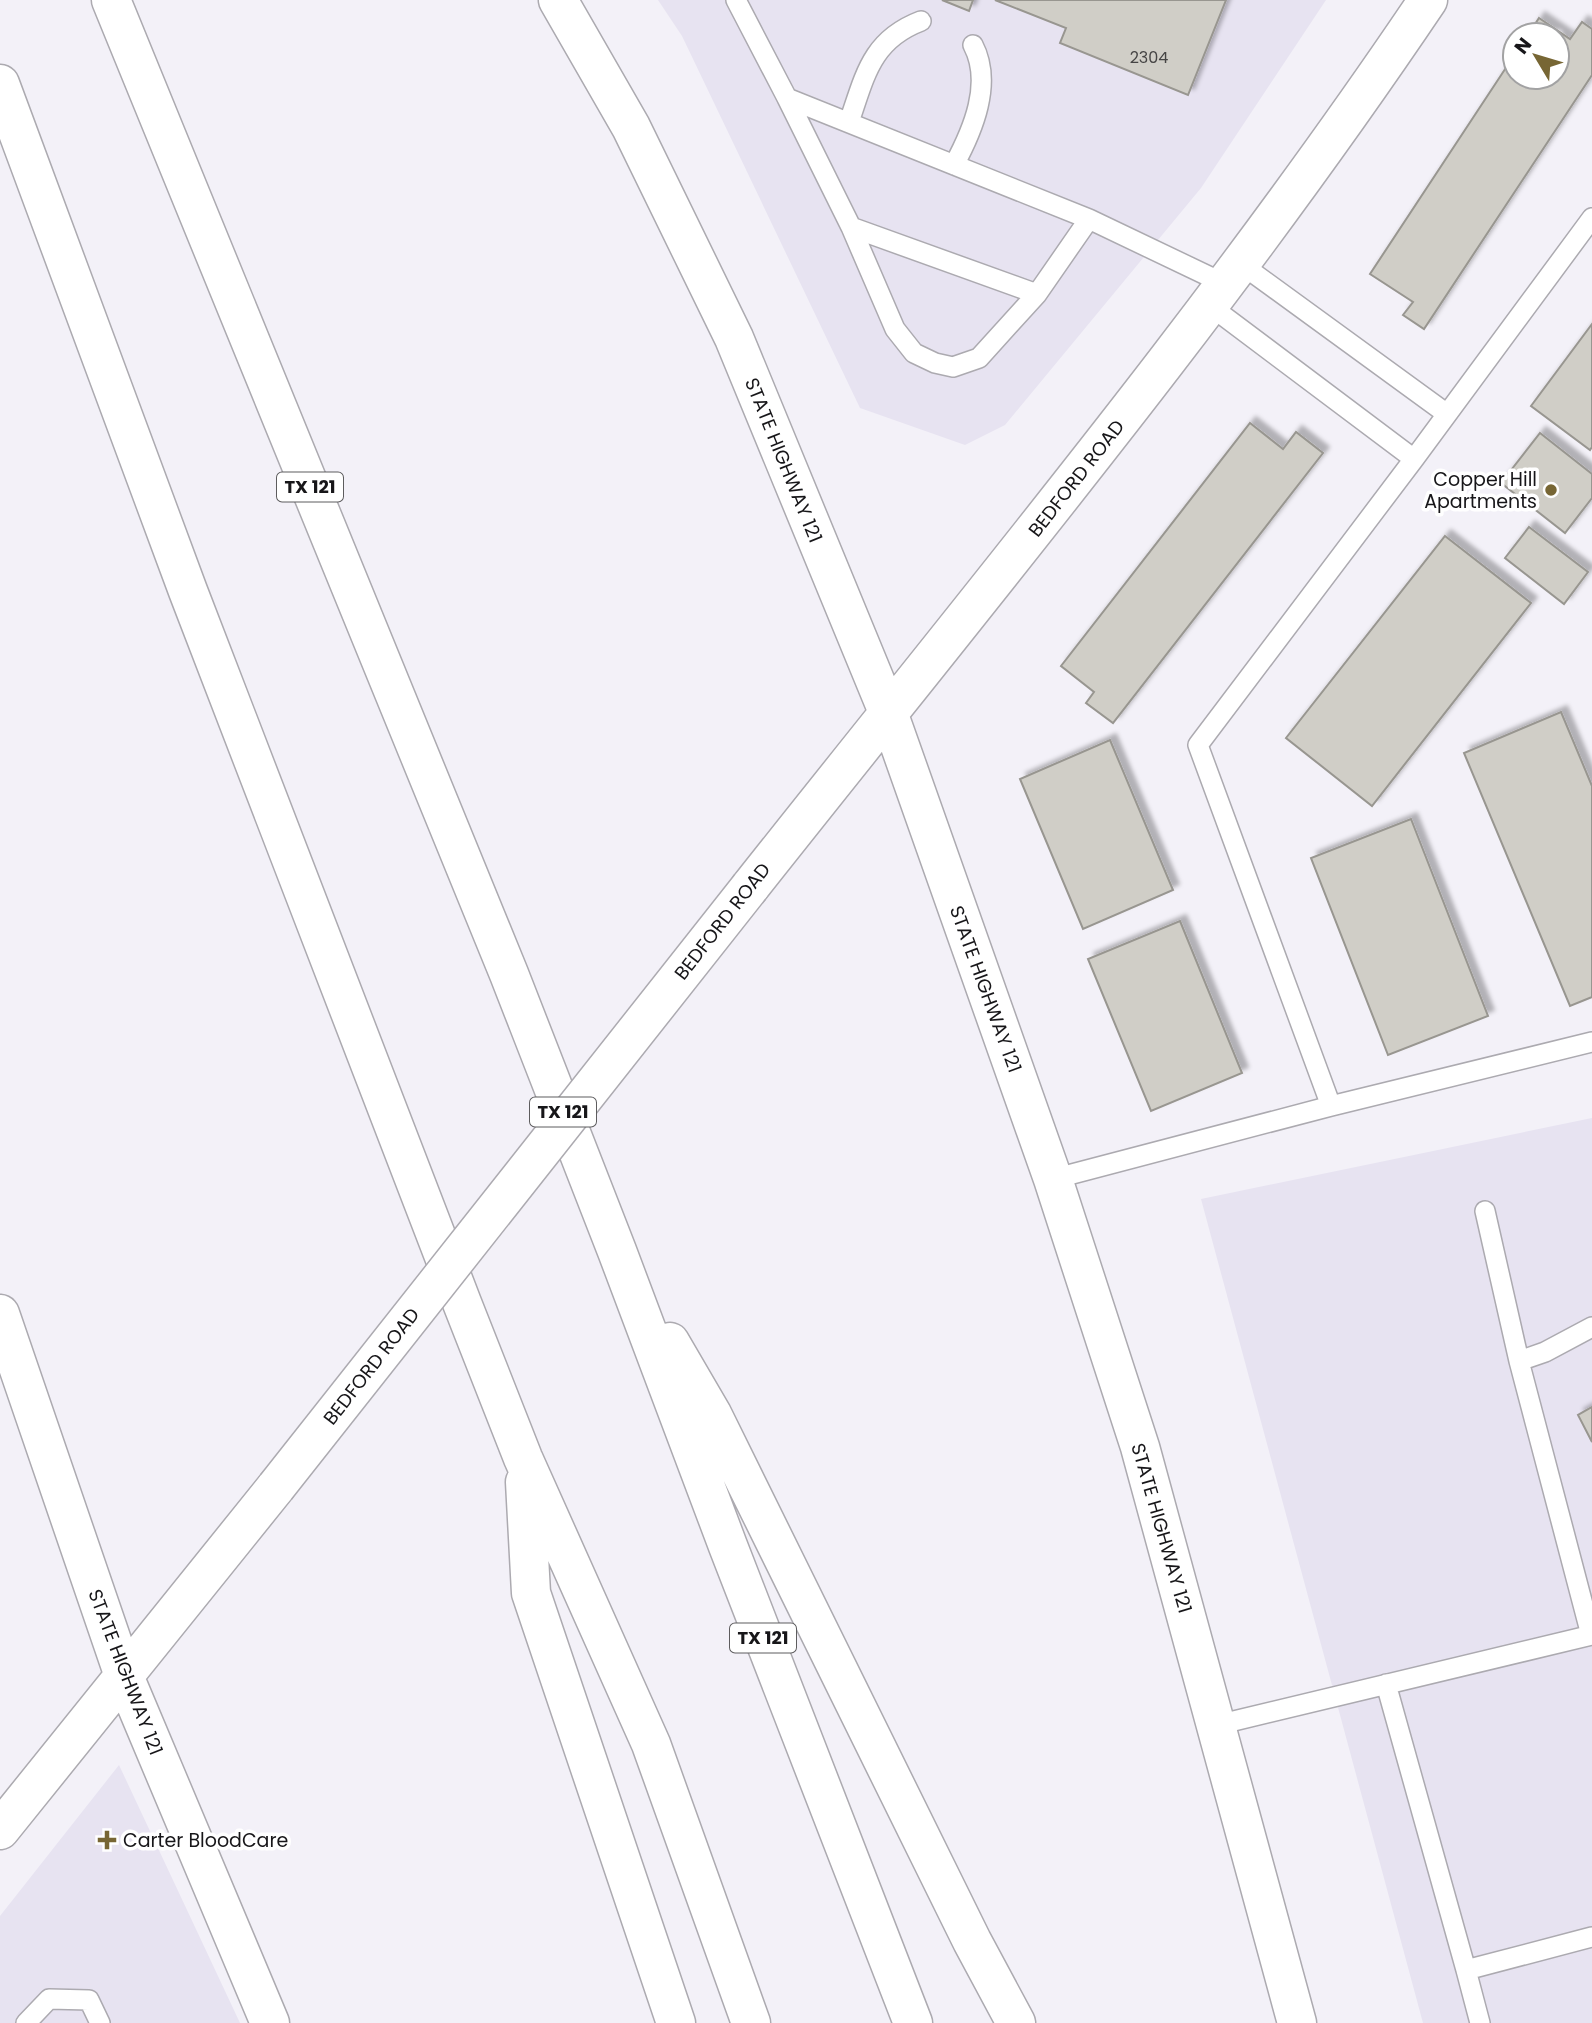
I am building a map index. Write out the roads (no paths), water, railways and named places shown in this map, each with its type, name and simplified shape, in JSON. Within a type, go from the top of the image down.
[{"type":"main road","name":"TX 121","points":[[111,0],[509,974],[617,1251],[727,1546],[913,2023]]},
{"type":"main road","name":"STATE HIGHWAY 121","points":[[558,0],[631,127],[734,338],[888,712],[1053,1179],[1140,1447],[1297,2023]]},
{"type":"main road","name":"BEDFORD ROAD","points":[[0,1830],[276,1487],[1088,463],[1225,284],[1362,98],[1428,0]]},
{"type":"main road","points":[[0,85],[188,591],[523,1458],[651,1744],[751,2023]]},
{"type":"main road","points":[[617,1251],[712,1414],[972,1941],[1016,2023]]},
{"type":"main road","name":"STATE HIGHWAY 121","points":[[0,1314],[124,1676],[270,2023]]},
{"type":"main road","points":[[523,1458],[531,1593],[676,2023]]},
{"type":"lane","points":[[736,0],[851,227],[894,329],[914,353],[935,363],[953,367],[979,358],[1037,294],[1089,219]]},
{"type":"lane","points":[[849,122],[868,66],[883,45],[902,28],[921,21]]},
{"type":"lane","points":[[954,165],[966,143],[980,96],[980,58],[973,45]]},
{"type":"lane","points":[[787,98],[1089,219],[1225,284],[1447,414]]},
{"type":"lane","points":[[1331,1105],[1198,745],[1592,218]]},
{"type":"lane","points":[[851,227],[1037,294]]},
{"type":"lane","points":[[1225,284],[1414,459]]},
{"type":"lane","points":[[1053,1179],[1331,1105],[1592,1042]]},
{"type":"lane","points":[[1217,1725],[1592,1635],[1519,1361],[1485,1211]]},
{"type":"lane","points":[[1519,1361],[1545,1352],[1592,1327]]},
{"type":"lane","points":[[1386,1684],[1480,2023]]},
{"type":"lane","points":[[1466,1970],[1592,1937]]},
{"type":"lane","points":[[26,2023],[49,1998],[89,2000],[100,2023]]},
{"type":"place","name":"Copper Hill Apartments","points":[[1551,490]]},
{"type":"place","name":"Carter BloodCare","points":[[107,1840]]}]
